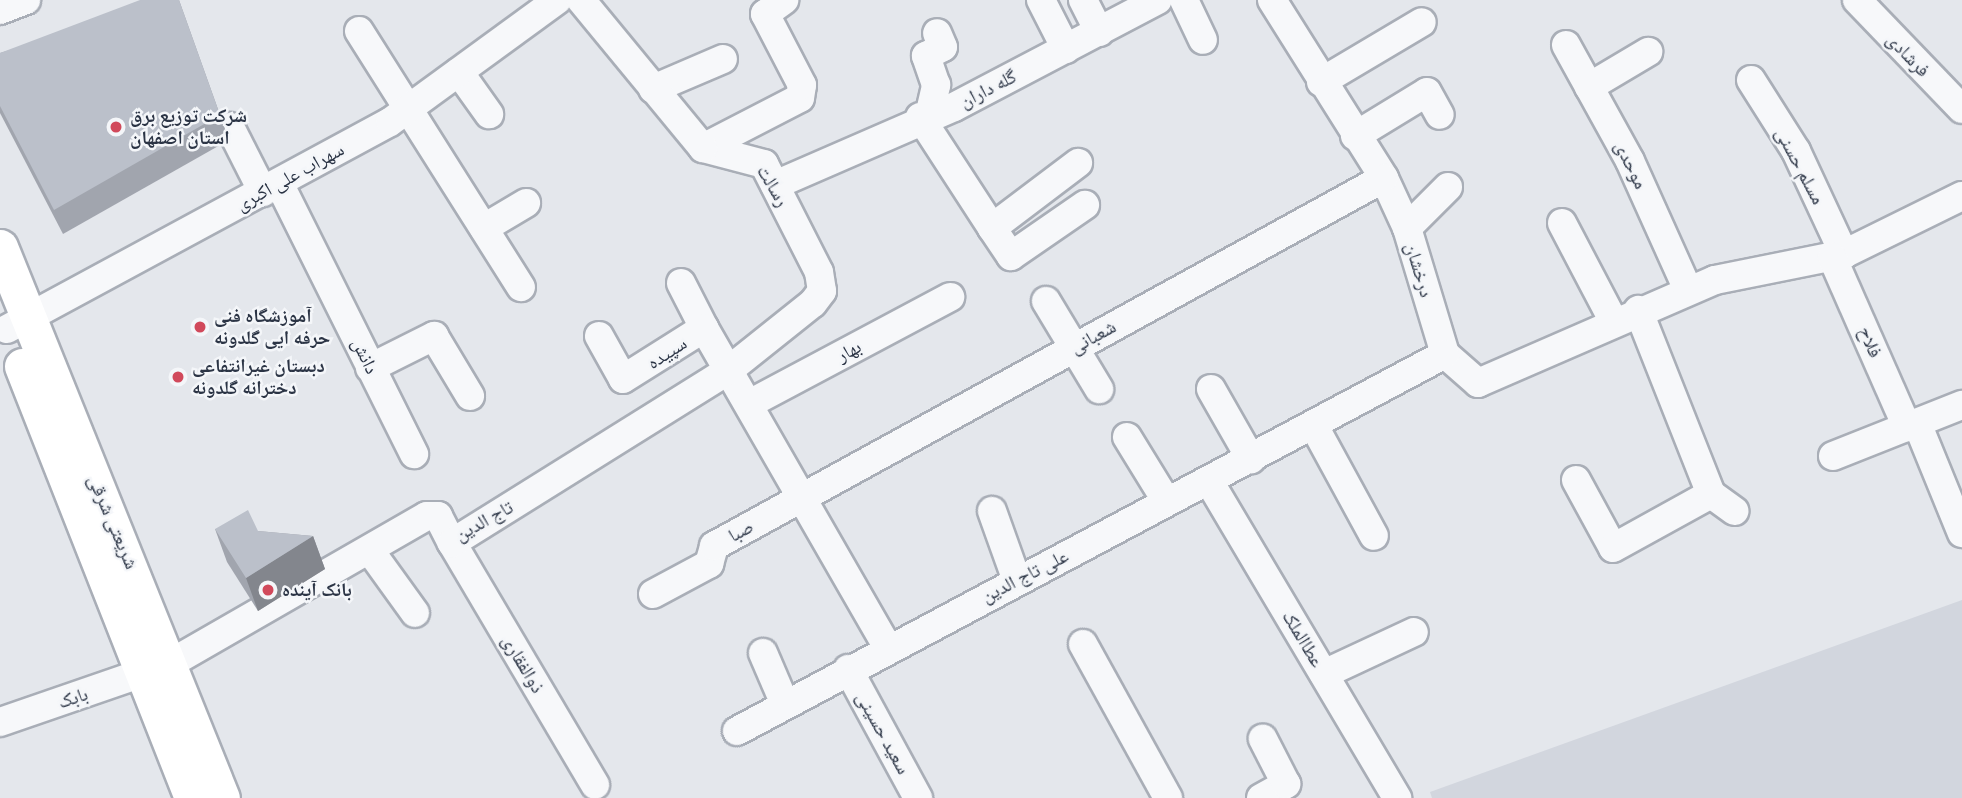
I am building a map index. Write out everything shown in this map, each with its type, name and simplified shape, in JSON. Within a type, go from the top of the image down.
[{"type":"main road","name":"شریعتی شرقی","points":[[0,247],[12,320],[159,669],[208,796]]},
{"type":"street","points":[[0,10],[26,0]]},
{"type":"street","name":"سهراب علی اکبری","points":[[12,320],[271,188],[408,109],[557,0]]},
{"type":"street","points":[[581,0],[703,148],[800,98],[802,85],[765,14],[784,0]]},
{"type":"street","points":[[1041,0],[1066,49]]},
{"type":"street","points":[[1083,0],[1099,32]]},
{"type":"street","name":"گله داران","points":[[775,185],[925,115],[954,107],[1158,0]]},
{"type":"street","points":[[1184,0],[1203,40]]},
{"type":"street","name":"درخشان","points":[[1272,0],[1321,82],[1384,178],[1407,228],[1445,354]]},
{"type":"street","name":"فرشادی","points":[[1859,1],[1962,108]]},
{"type":"street","points":[[1321,82],[1422,22]]},
{"type":"street","points":[[359,31],[521,287]]},
{"type":"street","points":[[937,33],[943,47],[926,56],[936,85],[925,115],[1011,256],[1085,205]]},
{"type":"street","name":"موحدی","points":[[1566,45],[1688,290]]},
{"type":"street","points":[[1589,87],[1648,52]]},
{"type":"street","points":[[653,89],[723,59]]},
{"type":"street","points":[[459,72],[489,114]]},
{"type":"street","name":"مسلم حسنی","points":[[1751,80],[1796,151],[1838,256]]},
{"type":"street","points":[[1355,136],[1427,92],[1440,115]]},
{"type":"street","name":"دانش","points":[[230,127],[271,188],[414,454]]},
{"type":"street","name":"رسالت","points":[[703,148],[753,157],[775,185],[822,290],[729,370]]},
{"type":"street","points":[[992,228],[1078,163]]},
{"type":"street","name":"شعبانی","points":[[802,496],[1384,178]]},
{"type":"street","points":[[1407,228],[1448,187]]},
{"type":"street","points":[[1445,354],[1478,383],[1688,290],[1838,256],[1962,196]]},
{"type":"street","points":[[484,228],[526,203]]},
{"type":"street","points":[[1562,223],[1626,316],[1711,494],[1734,512]]},
{"type":"street","name":"فلاح","points":[[1838,256],[1962,533]]},
{"type":"street","points":[[681,283],[704,328]]},
{"type":"street","name":"بهار","points":[[749,404],[950,297]]},
{"type":"street","points":[[1046,301],[1099,389]]},
{"type":"street","name":"سپیده","points":[[599,335],[623,379],[704,328],[729,370]]},
{"type":"street","points":[[370,368],[434,336],[470,396]]},
{"type":"street","name":"علی تاج الدین","points":[[737,731],[784,702],[1314,426],[1445,354]]},
{"type":"street","points":[[729,370],[888,648]]},
{"type":"street","name":"تاج الدین","points":[[159,669],[371,552],[433,514],[452,543],[729,370]]},
{"type":"street","points":[[1211,389],[1251,459]]},
{"type":"street","points":[[1833,456],[1962,405]]},
{"type":"street","points":[[1314,426],[1374,536]]},
{"type":"street","points":[[1128,437],[1167,502]]},
{"type":"street","points":[[1576,480],[1613,548],[1711,494]]},
{"type":"street","name":"عطاالملک","points":[[1209,481],[1398,798]]},
{"type":"street","name":"صبا","points":[[653,594],[709,564],[714,546],[802,496]]},
{"type":"street","points":[[992,511],[1017,581]]},
{"type":"street","name":"ذوالفقاری","points":[[452,543],[594,785]]},
{"type":"street","points":[[371,552],[415,613]]},
{"type":"street","points":[[1324,674],[1414,632]]},
{"type":"street","points":[[1083,643],[1168,798]]},
{"type":"street","points":[[763,653],[784,702]]},
{"type":"street","name":"بابک","points":[[0,722],[159,669]]},
{"type":"street","name":"سعید حسینی","points":[[848,669],[918,798]]},
{"type":"street","points":[[1261,798],[1286,783],[1263,739]]},
{"type":"shaded area","points":[[1962,600],[1962,798],[1432,798],[1430,792]]},
{"type":"building","name":"شرکت توزیع برق استان اصفهان","points":[[140,0],[179,0],[220,115],[54,210],[0,106],[0,53]]},
{"type":"building","points":[[248,510],[258,531],[313,536],[246,578],[215,529]]},
{"type":"place","name":"شرکت توزیع برق استان اصفهان","points":[[116,127]]},
{"type":"place","name":"آموزشگاه فنی حرفه ایی گلدونه","points":[[200,327]]},
{"type":"place","name":"دبستان غیرانتفاعی دخترانه گلدونه","points":[[178,377]]},
{"type":"place","name":"بانک آینده","points":[[268,590]]}]
